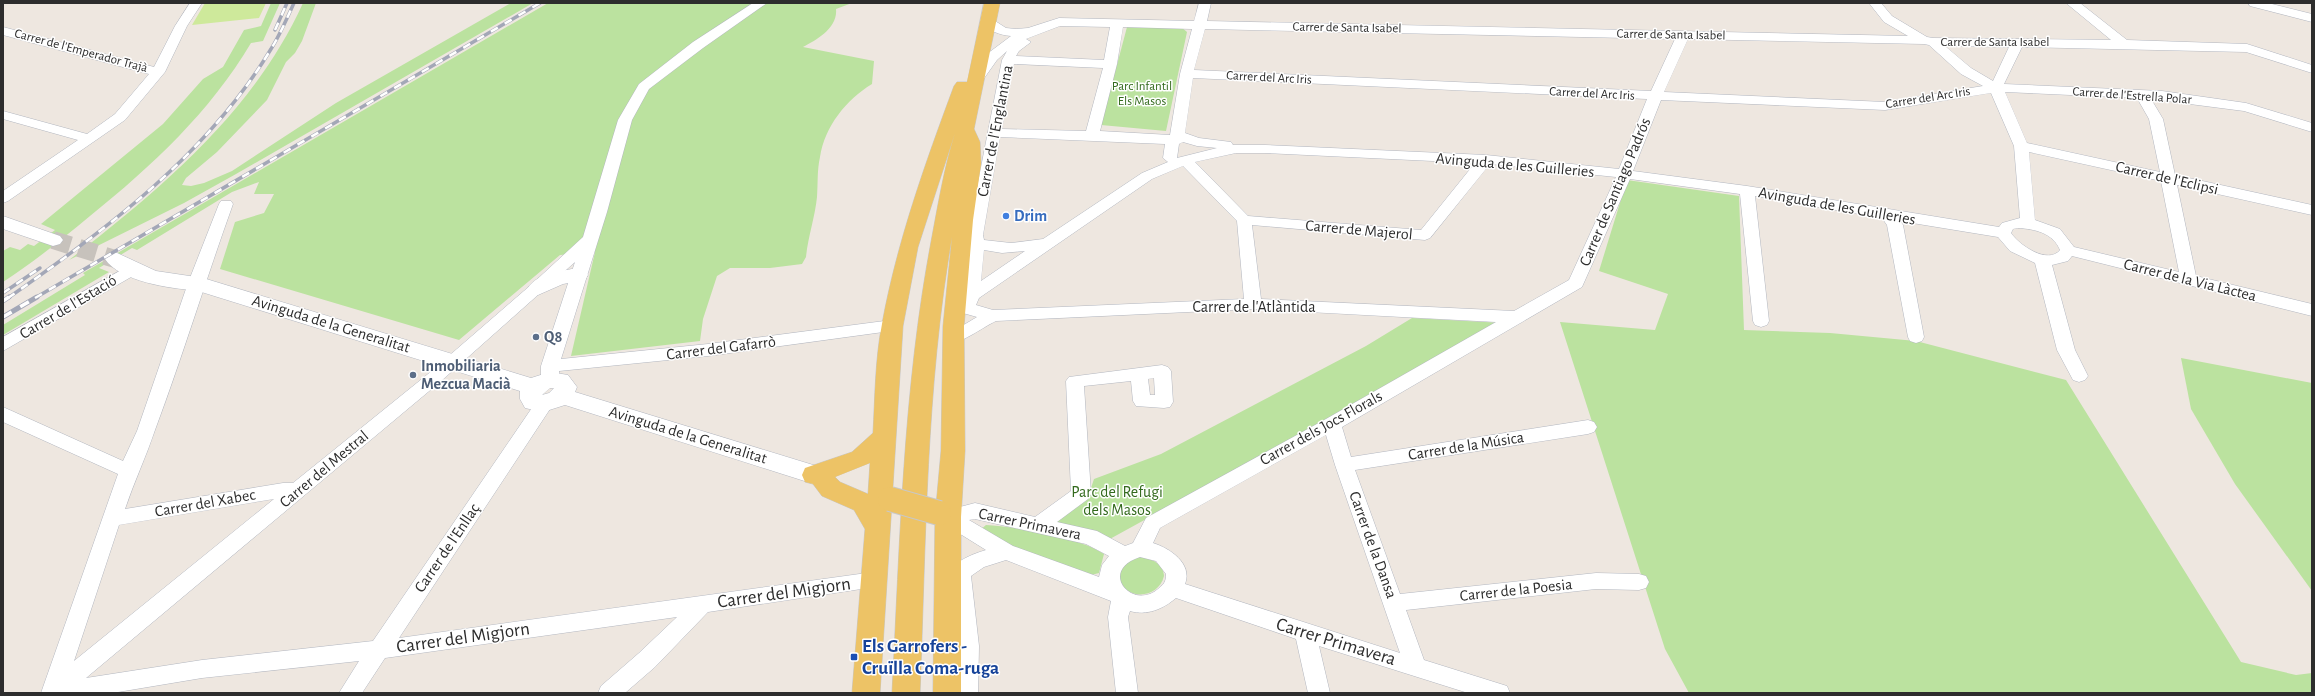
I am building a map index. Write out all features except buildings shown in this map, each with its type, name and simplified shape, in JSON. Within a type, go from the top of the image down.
[{"type":"main road","points":[[906,693],[919,404],[930,301],[955,162],[965,129],[992,3]]},
{"type":"main road","points":[[866,693],[878,529],[885,497],[884,437],[892,326],[908,247],[932,170],[964,82],[976,76]]},
{"type":"main road","points":[[947,693],[954,578],[944,515],[952,489],[953,339],[965,306],[969,240],[971,140],[965,129]]},
{"type":"main road","points":[[817,476],[860,458],[884,437]]},
{"type":"main road","points":[[817,476],[944,515]]},
{"type":"main road","points":[[817,476],[831,489],[863,503],[878,529]]},
{"type":"street","points":[[3,198],[120,117],[158,72],[192,3]]},
{"type":"street","name":"Carrer de l'Enllaç","points":[[350,693],[548,386],[578,275],[625,120],[644,88],[698,45],[761,3]]},
{"type":"street","points":[[1178,160],[1181,143],[1177,137],[1187,74],[1206,3]]},
{"type":"street","points":[[1876,3],[1888,19],[1929,41],[1966,71],[1996,88],[2021,146],[2028,223]]},
{"type":"street","points":[[2072,3],[2124,44]]},
{"type":"street","points":[[2254,3],[2312,18]]},
{"type":"street","name":"Carrer de Santa Isabel","points":[[988,22],[997,30],[1005,32],[1028,32]]},
{"type":"street","name":"Carrer de Santa Isabel","points":[[976,76],[981,76],[994,54],[1028,32],[1059,22],[1116,26],[1200,25],[2124,44],[2247,48],[2312,69]]},
{"type":"street","points":[[1093,129],[1110,64],[1116,26]]},
{"type":"street","name":"Carrer de l'Englantina","points":[[969,240],[975,235],[1008,60],[1014,48],[1046,31],[1063,28],[1116,26]]},
{"type":"street","name":"Carrer de l'Emperador Trajà","points":[[3,31],[158,72]]},
{"type":"street","name":"Carrer de Santiago Padrós","points":[[1514,317],[1544,303],[1576,283],[1624,176],[1654,97],[1683,36]]},
{"type":"street","points":[[1996,88],[2018,42]]},
{"type":"street","points":[[1008,60],[1110,64]]},
{"type":"street","name":"Carrer del Arc Iris","points":[[1187,74],[1654,97],[1885,106],[1996,88]]},
{"type":"street","name":"Carrer de l'Estrella Polar","points":[[1996,88],[2162,95],[2246,107],[2312,128]]},
{"type":"street","points":[[2142,95],[2156,119],[2189,281]]},
{"type":"street","points":[[3,115],[90,139]]},
{"type":"street","points":[[995,128],[1093,129],[1152,139],[1177,137],[1197,142],[1236,145],[1244,149]]},
{"type":"street","points":[[1152,139],[1163,153],[1178,160],[1244,220],[1253,304]]},
{"type":"street","name":"Carrer de l'Eclipsi","points":[[2021,146],[2312,210]]},
{"type":"street","name":"Avinguda de les Guilleries","points":[[965,306],[1047,241],[1147,176],[1178,160],[1221,151],[1244,149],[1486,159],[1624,176],[1689,181],[2003,233]]},
{"type":"street","name":"Carrer de Majerol","points":[[1244,220],[1425,235],[1486,159]]},
{"type":"street","points":[[1747,190],[1761,321]]},
{"type":"street","points":[[52,693],[128,471],[146,431],[192,279],[226,204]]},
{"type":"street","points":[[1888,215],[1895,224],[1916,337]]},
{"type":"street","points":[[3,222],[53,240]]},
{"type":"street","points":[[2018,223],[2028,223],[2047,228],[2057,234],[2066,243],[2068,250],[2066,255],[2060,259],[2042,259],[2020,252],[2012,247],[2003,233],[2007,226],[2018,223]]},
{"type":"street","name":"Carrer del Mestral","points":[[52,693],[298,491],[452,362],[538,288],[590,239]]},
{"type":"street","name":"Avinguda de les Guilleries","points":[[969,240],[988,247],[1007,249],[1025,247],[1047,241]]},
{"type":"street","name":"Carrer de la Via Làctea","points":[[2068,250],[2189,281],[2312,310]]},
{"type":"street","points":[[2042,259],[2066,350],[2079,376]]},
{"type":"street","name":"Avinguda de la Generalitat","points":[[132,269],[166,280],[192,279],[452,362],[548,386],[817,476]]},
{"type":"street","name":"Carrer de l'Estació","points":[[3,345],[132,269]]},
{"type":"street","points":[[538,288],[558,278],[578,275]]},
{"type":"street","name":"Carrer de l'Atlàntida","points":[[965,306],[993,316],[1253,304],[1514,317]]},
{"type":"street","name":"Carrer de l'Atlàntida","points":[[953,339],[970,327],[993,316]]},
{"type":"street","name":"Carrer dels Jocs Florals","points":[[1132,552],[1153,524],[1332,424],[1514,317]]},
{"type":"street","name":"Carrer del Gafarrò","points":[[548,386],[708,350],[892,326]]},
{"type":"street","points":[[1037,526],[1081,494],[1075,381],[1139,375]]},
{"type":"street","points":[[3,414],[128,471]]},
{"type":"street","name":"Carrer de la Dansa","points":[[1332,424],[1344,465],[1415,666]]},
{"type":"street","name":"Carrer de la Música","points":[[1344,465],[1588,427]]},
{"type":"street","name":"Carrer del Xabec","points":[[112,519],[283,490],[298,491]]},
{"type":"street","name":"Carrer Primavera","points":[[944,515],[975,511],[1090,538],[1132,552]]},
{"type":"street","name":"Carrer Primavera","points":[[944,515],[1006,552],[1118,595]]},
{"type":"street","points":[[967,693],[968,646],[954,578],[984,557],[1006,552]]},
{"type":"street","points":[[1132,552],[1159,553],[1168,558],[1174,567],[1176,576],[1173,588],[1163,599],[1154,603],[1135,604],[1118,595],[1109,582],[1110,570],[1115,562],[1132,552]]},
{"type":"street","name":"Carrer del Migjorn","points":[[52,693],[202,669],[378,650],[874,580]]},
{"type":"street","name":"Carrer de la Poesia","points":[[1393,603],[1596,581],[1639,582]]},
{"type":"street","name":"Carrer Primavera","points":[[1173,588],[1305,632],[1500,693]]},
{"type":"street","points":[[1118,595],[1118,617],[1127,693]]},
{"type":"street","points":[[609,693],[647,660],[702,605]]},
{"type":"street","points":[[1305,632],[1319,693]]},
{"type":"green space","points":[[205,3],[266,3],[259,18],[192,25]]},
{"type":"green space","points":[[271,3],[280,3],[263,41],[251,43],[217,92],[178,137],[136,178],[48,250],[3,282],[3,251],[10,247],[20,250],[28,244],[34,246],[55,230],[41,224],[163,124],[203,79],[223,67],[244,30],[261,26]]},
{"type":"green space","points":[[303,3],[316,3],[302,41],[295,53],[286,62],[267,100],[217,152],[186,178],[182,185],[191,186],[204,183],[232,171],[336,103],[511,3],[533,3],[184,203],[69,260],[171,176],[232,113],[259,79],[283,42]]},
{"type":"green space","points":[[548,3],[852,3],[836,9],[836,16],[830,28],[820,37],[803,47],[874,61],[872,84],[845,106],[832,124],[823,146],[818,167],[816,204],[806,257],[802,264],[770,268],[730,268],[717,276],[703,319],[700,341],[571,356],[595,252],[560,255],[459,340],[220,269],[235,222],[264,213],[274,194],[254,194],[259,182],[232,192],[137,250],[132,248],[99,268],[109,272],[3,335],[3,325],[85,275],[83,273]]},
{"type":"green space","name":"Parc Infantil Els Masos","points":[[1127,27],[1181,27],[1187,32],[1166,131],[1101,125]]},
{"type":"green space","points":[[1627,180],[1739,196],[1744,330],[1830,333],[1916,341],[2066,380],[2241,662],[2296,675],[2312,673],[2312,693],[1689,693],[1665,649],[1560,322],[1655,330],[1668,294],[1599,271]]},
{"type":"green space","name":"Parc del Refugi dels Masos","points":[[1412,318],[1503,323],[1108,540],[1053,523],[1087,500],[1094,479],[1161,454],[1366,346]]},
{"type":"green space","points":[[2181,358],[2312,383],[2312,591],[2235,484],[2191,409]]},
{"type":"green space","points":[[986,525],[1047,534],[1093,548],[1104,554],[1099,573],[1083,577],[1023,552],[980,530]]},
{"type":"green space","points":[[1140,557],[1156,562],[1162,568],[1164,576],[1157,588],[1144,594],[1131,592],[1125,589],[1120,583],[1120,571],[1130,560]]},
{"type":"tunnel","points":[[53,240],[115,259]]},
{"type":"railway","points":[[275,30],[287,3]]},
{"type":"railway","points":[[8,298],[82,245],[118,217],[186,156],[246,87],[274,44],[294,3]]},
{"type":"railway","points":[[35,298],[540,3]]},
{"type":"railway","points":[[3,293],[40,268]]},
{"type":"railway","points":[[3,301],[9,297]]},
{"type":"railway","points":[[3,317],[37,297]]},
{"type":"place","name":"Drim","points":[[1006,216]]},
{"type":"place","name":"Q8","points":[[536,337]]},
{"type":"place","name":"Inmobiliaria Mezcua Macià","points":[[413,375]]},
{"type":"place","name":"Els Garrofers - Cruïlla Coma-ruga","points":[[854,657]]}]
